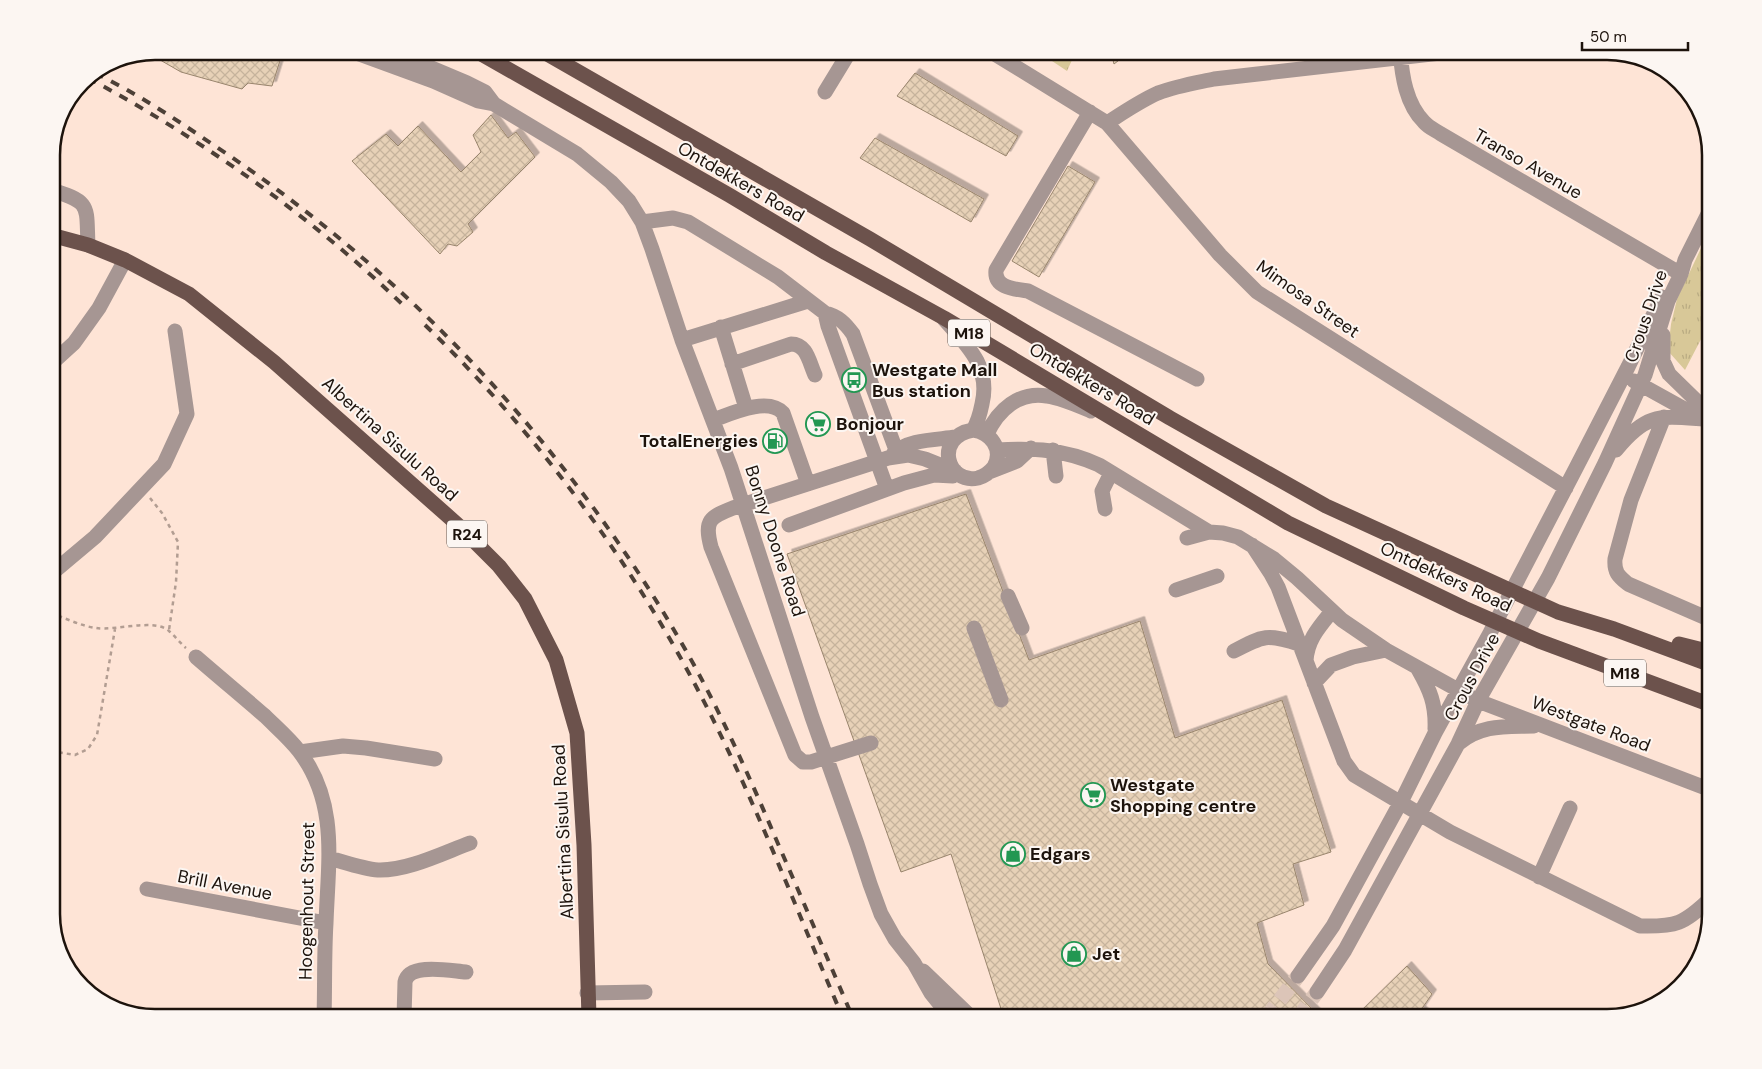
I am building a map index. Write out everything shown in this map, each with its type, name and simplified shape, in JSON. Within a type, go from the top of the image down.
[{"type":"main road","name":"Ontdekkers Road","points":[[492,60],[729,195],[826,253],[944,318],[1288,523],[1464,608],[1539,641],[1702,702]]},
{"type":"main road","name":"Ontdekkers Road","points":[[558,60],[870,239],[1170,418],[1326,506],[1558,612],[1614,629],[1702,662]]},
{"type":"main road","name":"Albertina Sisulu Road","points":[[60,237],[88,245],[125,260],[189,294],[274,362],[458,525],[500,566],[525,600],[556,660],[576,733],[584,845],[588,1009]]},
{"type":"main road","points":[[1614,629],[1702,650]]},
{"type":"street","name":"Bonny Doone Road","points":[[375,60],[485,104],[494,104]]},
{"type":"street","name":"Bonny Doone Road","points":[[413,60],[467,82],[484,92],[494,104],[577,154],[611,182],[629,201],[642,222],[682,340],[731,468],[812,717],[882,914],[895,939],[914,963],[961,1009]]},
{"type":"street","points":[[825,92],[845,60]]},
{"type":"street","name":"Mimosa Street","points":[[1005,60],[1107,123],[1220,255],[1257,292],[1566,488]]},
{"type":"street","points":[[1107,123],[1140,102],[1158,93],[1182,85],[1355,60]]},
{"type":"street","name":"Transo Avenue","points":[[1401,60],[1405,88],[1412,105],[1424,123],[1680,268]]},
{"type":"street","points":[[1090,112],[996,270],[998,281],[1015,289],[1028,291],[1197,379]]},
{"type":"street","points":[[60,192],[81,201],[85,207],[88,245]]},
{"type":"street","points":[[642,222],[673,218],[688,222],[778,277],[824,313],[835,315],[846,324],[853,334],[888,457],[887,489]]},
{"type":"street","name":"Crous Drive","points":[[1298,976],[1333,926],[1404,796],[1435,733],[1566,488],[1702,224]]},
{"type":"street","points":[[60,356],[74,343],[99,308],[125,260]]},
{"type":"street","name":"Crous Drive","points":[[1317,992],[1344,950],[1458,744],[1478,701],[1548,578],[1605,463],[1643,380],[1680,268]]},
{"type":"street","points":[[682,340],[808,301]]},
{"type":"street","points":[[1668,301],[1663,334],[1663,361],[1669,374],[1702,411]]},
{"type":"street","points":[[824,313],[828,326],[888,457]]},
{"type":"street","points":[[944,318],[970,349],[981,367],[984,380],[984,396],[978,423],[980,432]]},
{"type":"street","points":[[722,327],[746,408]]},
{"type":"street","points":[[60,567],[95,537],[164,464],[187,414],[175,331]]},
{"type":"street","points":[[732,364],[791,344],[798,344],[803,347],[814,375]]},
{"type":"street","points":[[1626,371],[1702,414]]},
{"type":"street","points":[[980,432],[1002,410],[1022,398],[1045,395],[1116,420]]},
{"type":"street","points":[[713,420],[746,408],[772,406],[780,410],[783,413],[808,484]]},
{"type":"street","points":[[1605,463],[1625,438],[1644,423],[1664,417],[1702,418]]},
{"type":"street","points":[[1664,417],[1631,500],[1614,568],[1617,575],[1628,584],[1702,616]]},
{"type":"street","points":[[871,742],[814,762],[803,762],[795,755],[711,547],[707,531],[711,519],[743,505],[888,457],[914,443],[956,437],[964,432],[980,432],[994,441],[997,458],[989,472]]},
{"type":"street","points":[[956,437],[949,450],[948,457],[959,474]]},
{"type":"street","points":[[888,457],[908,455],[925,459],[972,479],[981,477],[1017,460],[1031,448]]},
{"type":"street","points":[[997,450],[1031,448],[1053,450],[1080,456],[1209,532]]},
{"type":"street","points":[[1053,450],[1056,476]]},
{"type":"street","points":[[1105,509],[1102,491],[1111,473]]},
{"type":"street","points":[[789,525],[887,489],[934,475],[959,474]]},
{"type":"street","points":[[1188,538],[1209,532]]},
{"type":"street","name":"Westgate Road","points":[[1209,532],[1238,537],[1252,545],[1274,559],[1297,578],[1342,620],[1386,650],[1478,701],[1702,787]]},
{"type":"street","points":[[1252,545],[1271,574],[1300,644],[1344,761],[1354,775],[1450,832],[1640,926],[1659,927],[1678,924],[1688,919],[1702,906]]},
{"type":"street","points":[[1176,590],[1217,576]]},
{"type":"street","points":[[1008,596],[1022,628]]},
{"type":"street","points":[[1306,661],[1316,630],[1332,611]]},
{"type":"street","points":[[974,628],[1001,700]]},
{"type":"street","points":[[1234,650],[1249,642],[1271,637],[1300,644]]},
{"type":"street","points":[[1314,683],[1331,665],[1353,657],[1386,650]]},
{"type":"street","name":"Hoogenhout Street","points":[[196,657],[256,709],[300,752],[316,781],[324,801],[328,819],[329,858],[324,1009]]},
{"type":"street","points":[[1418,668],[1428,685],[1434,702],[1436,713],[1435,733]]},
{"type":"street","points":[[1458,744],[1476,732],[1488,728],[1541,725]]},
{"type":"street","points":[[300,752],[325,747],[358,747],[435,759]]},
{"type":"street","points":[[1539,877],[1570,808]]},
{"type":"street","points":[[329,858],[370,869],[390,870],[470,843]]},
{"type":"street","name":"Brill Avenue","points":[[147,889],[326,923]]},
{"type":"street","name":"Bonny Doone Road","points":[[914,963],[931,993],[944,1009]]},
{"type":"street","points":[[404,1009],[405,982],[409,974],[429,969],[466,972]]},
{"type":"street","points":[[587,993],[645,992]]},
{"type":"path","points":[[142,487],[162,513],[178,542],[176,582],[169,630]]},
{"type":"path","points":[[60,616],[95,628],[115,629],[133,625],[156,625],[169,630],[176,640],[196,657]]},
{"type":"path","points":[[60,752],[75,755],[88,749],[98,735],[115,629]]},
{"type":"green space","points":[[1050,60],[1072,60],[1067,71]]},
{"type":"green space","points":[[1702,246],[1702,337],[1685,370],[1668,351],[1671,324],[1677,299]]},
{"type":"building","points":[[160,60],[280,60],[272,86],[248,83],[242,89],[181,72]]},
{"type":"building","points":[[915,73],[1018,136],[1006,156],[897,96]]},
{"type":"building","points":[[491,115],[508,138],[516,132],[535,157],[468,224],[473,232],[457,246],[448,244],[440,254],[352,161],[386,134],[398,146],[418,126],[461,172],[481,152],[473,135]]},
{"type":"building","points":[[875,138],[984,199],[971,222],[860,158]]},
{"type":"building","points":[[1068,166],[1095,182],[1039,277],[1012,261]]},
{"type":"building","name":"Westgate Shopping centre","points":[[966,494],[1029,660],[1140,621],[1175,738],[1282,700],[1331,852],[1293,864],[1304,905],[1257,923],[1268,964],[1312,1009],[1001,1009],[951,854],[901,872],[787,554]]},
{"type":"building","points":[[1407,966],[1432,994],[1422,1009],[1363,1009]]},
{"type":"tunnel","points":[[1273,1009],[1298,976]]},
{"type":"tunnel","points":[[1305,1009],[1317,992]]},
{"type":"railway","points":[[101,76],[155,106],[212,144],[285,196],[355,252],[422,312],[484,376],[543,443],[598,514],[648,588],[694,665],[749,777],[849,1009]]},
{"type":"railway","points":[[95,82],[172,126],[253,181],[331,240],[403,305]]},
{"type":"railway","points":[[425,325],[504,408],[577,498],[642,593],[672,642],[738,772],[839,1009]]},
{"type":"place","name":"Westgate Mall Bus station","points":[[854,380]]},
{"type":"place","name":"Bonjour","points":[[818,424]]},
{"type":"place","name":"TotalEnergies","points":[[775,441]]},
{"type":"place","name":"Westgate Shopping centre","points":[[1093,795]]},
{"type":"place","name":"Edgars","points":[[1013,854]]},
{"type":"place","name":"Jet","points":[[1074,954]]}]
